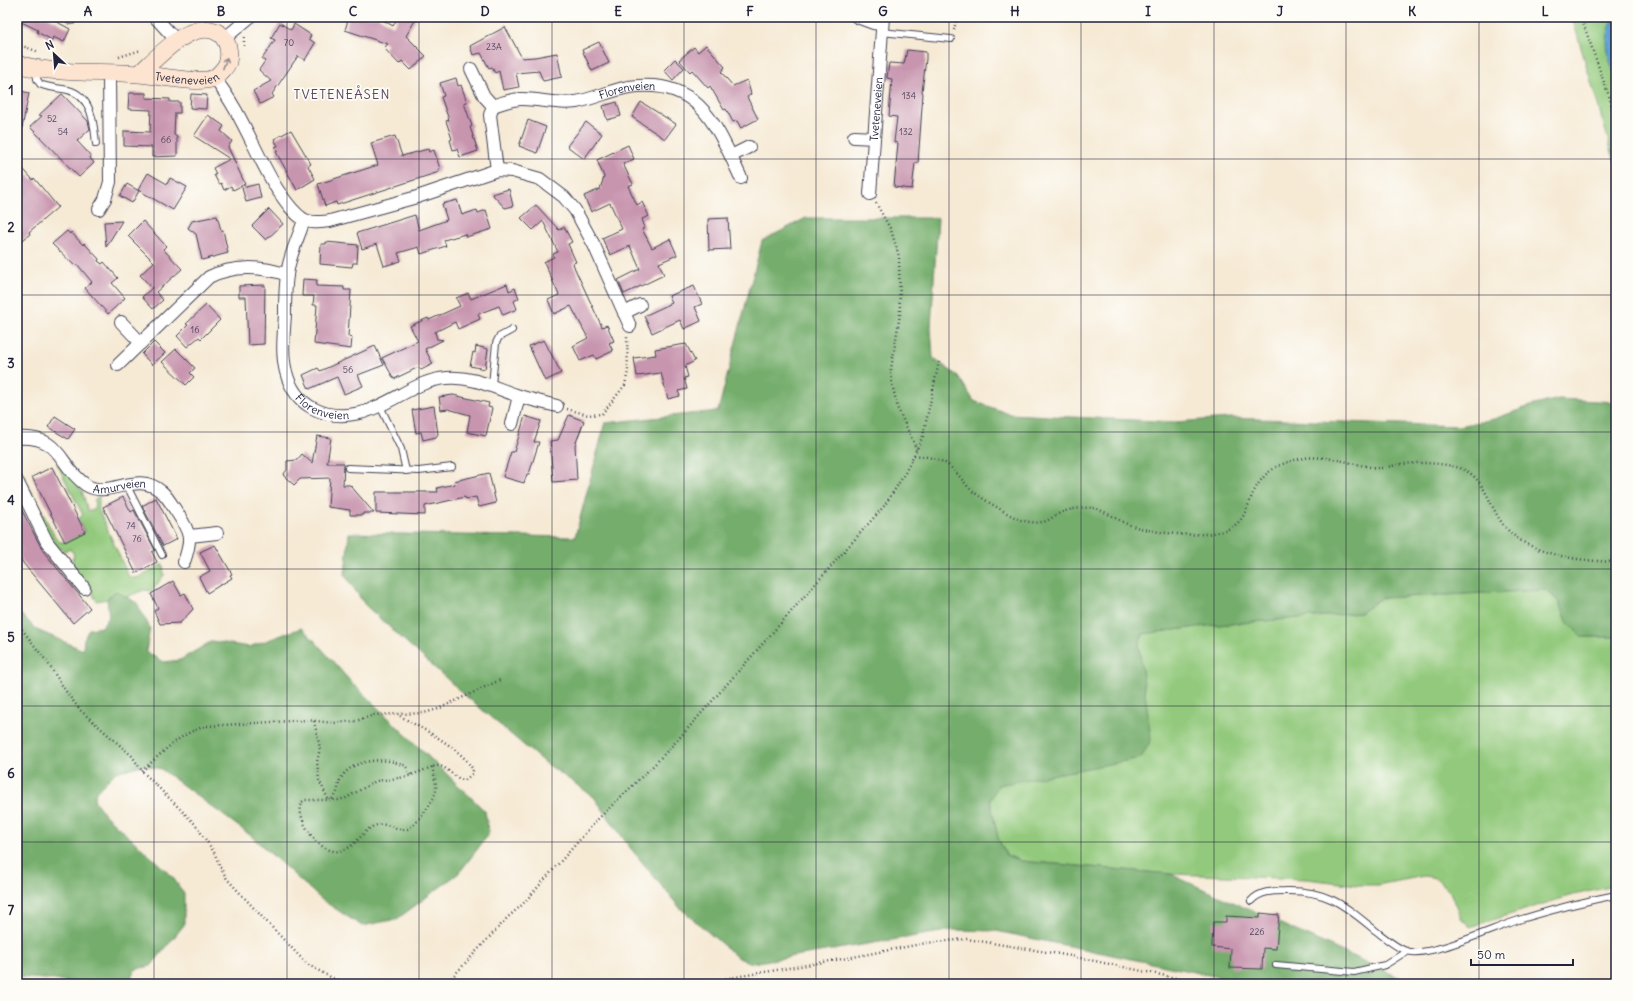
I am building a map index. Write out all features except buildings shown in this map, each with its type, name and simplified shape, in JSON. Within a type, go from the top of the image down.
[{"type":"street","points":[[155,17],[177,41]]},
{"type":"street","points":[[225,38],[250,17]]},
{"type":"street","points":[[857,17],[873,23],[882,24]]},
{"type":"street","name":"Tveteneveien","points":[[870,194],[882,24]]},
{"type":"street","name":"Tveteneveien","points":[[17,64],[38,61],[109,74],[139,74],[200,80],[214,78],[228,63],[228,50],[225,38],[215,30],[199,29],[177,41],[139,74]]},
{"type":"street","points":[[472,69],[484,96],[493,106],[490,115],[497,170]]},
{"type":"street","points":[[99,209],[105,199],[110,182],[109,74]]},
{"type":"street","points":[[214,78],[226,93],[272,181],[290,207],[304,220],[330,222],[417,197],[497,170],[512,170],[540,179],[564,197],[575,210],[588,234],[630,326]]},
{"type":"street","name":"Florenveien","points":[[493,106],[510,100],[523,99],[560,103],[575,102],[627,87],[660,85],[677,91],[694,102],[708,114],[719,131],[741,178]]},
{"type":"street","points":[[854,137],[874,138]]},
{"type":"street","points":[[731,156],[749,147]]},
{"type":"street","name":"Florenveien","points":[[304,220],[287,274],[284,358],[285,370],[292,389],[305,405],[323,414],[347,416],[380,406],[418,386],[444,378],[465,378],[492,385],[519,396],[557,406]]},
{"type":"street","points":[[118,365],[198,288],[218,273],[229,270],[256,268],[276,270],[287,274]]},
{"type":"street","points":[[624,313],[640,305]]},
{"type":"street","points":[[121,322],[141,343]]},
{"type":"street","points":[[512,424],[519,396]]},
{"type":"street","name":"Amurveien","points":[[17,438],[42,440],[53,446],[76,476],[86,485],[98,489],[141,482],[152,486],[162,492],[186,527],[190,536]]},
{"type":"street","points":[[17,480],[47,542],[84,588]]},
{"type":"street","points":[[184,562],[190,546],[190,536],[217,533]]},
{"type":"lane","points":[[882,24],[951,39]]},
{"type":"lane","points":[[38,61],[37,79],[40,84],[69,90],[83,100],[90,110],[93,119],[96,144]]},
{"type":"lane","points":[[492,385],[496,343],[499,337],[512,330]]},
{"type":"lane","points":[[380,406],[401,449],[406,471]]},
{"type":"lane","points":[[348,468],[430,471],[452,467]]},
{"type":"lane","points":[[126,484],[162,554]]},
{"type":"lane","points":[[1251,901],[1257,895],[1271,891],[1308,891],[1323,894],[1352,913],[1392,944],[1407,951]]},
{"type":"lane","points":[[1276,965],[1354,972],[1385,965],[1407,951],[1437,948],[1523,918],[1571,904],[1616,895]]},
{"type":"path","points":[[951,39],[957,17]]},
{"type":"path","points":[[1580,17],[1610,99],[1616,125]]},
{"type":"path","points":[[17,44],[38,61]]},
{"type":"path","points":[[117,57],[134,54],[146,48]]},
{"type":"path","points":[[870,194],[891,230],[899,256],[900,314],[892,369],[892,384],[898,409],[916,450]]},
{"type":"path","points":[[557,406],[588,414],[602,414],[625,385],[628,371],[626,341],[630,326]]},
{"type":"path","points":[[446,984],[508,917],[522,905],[599,818],[654,765],[683,734],[885,505],[904,475],[923,436],[939,362]]},
{"type":"path","points":[[914,455],[936,458],[949,465],[962,477],[970,490],[979,497],[1020,520],[1044,522],[1062,512],[1093,508],[1143,529],[1206,534],[1224,531],[1237,525],[1244,516],[1253,490],[1263,478],[1274,468],[1306,457],[1312,456],[1381,468],[1403,464],[1436,463],[1456,466],[1469,473],[1484,487],[1504,527],[1523,541],[1544,551],[1582,561],[1616,562]]},
{"type":"path","points":[[17,623],[47,662],[80,710],[122,746],[142,771],[194,824],[214,852],[228,879],[307,964],[332,978],[348,984]]},
{"type":"path","points":[[142,771],[183,735],[206,726],[314,721],[334,723],[356,721],[374,715],[399,715],[424,712],[438,709],[500,680]]},
{"type":"path","points":[[399,715],[439,738],[454,750],[473,770],[472,774],[465,780],[460,780],[440,765],[432,767],[411,775],[376,781],[346,798],[332,800],[305,800],[302,802],[300,813],[306,829],[314,840],[334,851],[344,850],[355,844],[366,831],[375,826],[388,824],[400,829],[409,829],[414,826],[435,794],[436,784],[432,767]]},
{"type":"path","points":[[314,721],[320,748],[317,762],[318,780],[328,799]]},
{"type":"path","points":[[332,800],[336,796],[340,780],[355,765],[365,762],[391,762],[405,765],[411,775]]},
{"type":"path","points":[[694,984],[842,960],[926,943],[967,939],[1070,956],[1204,984]]},
{"type":"green space","points":[[1572,17],[1616,17],[1616,166]]},
{"type":"green space","points":[[806,218],[938,218],[931,327],[933,358],[958,376],[974,401],[1009,414],[1176,422],[1229,418],[1458,426],[1494,419],[1530,406],[1559,399],[1616,402],[1616,637],[1582,637],[1568,623],[1558,601],[1546,590],[1381,598],[1360,613],[1205,626],[1143,634],[1139,645],[1151,740],[1141,758],[998,785],[990,800],[998,838],[1006,855],[1021,861],[1170,874],[1414,984],[1239,984],[1223,978],[996,931],[953,930],[752,963],[738,958],[679,907],[628,845],[594,797],[540,759],[467,697],[365,605],[345,575],[349,533],[575,537],[605,423],[718,411],[762,241]]},
{"type":"green space","points":[[57,464],[60,464],[82,491],[88,511],[94,510],[95,499],[99,496],[99,511],[129,577],[137,578],[163,564],[164,575],[152,591],[144,590],[126,597],[116,591],[107,599],[97,601],[90,587],[73,564],[72,560],[74,555],[71,549],[64,551],[54,545],[22,482],[22,477],[26,475],[25,479],[55,537],[60,542],[65,542],[85,532],[78,519],[83,515]]},
{"type":"green space","points":[[1546,590],[1558,601],[1568,623],[1582,637],[1616,637],[1616,885],[1614,886],[1569,896],[1470,927],[1461,918],[1450,892],[1436,878],[1424,876],[1377,885],[1357,885],[1307,879],[1170,874],[1021,861],[1006,855],[998,838],[990,800],[998,785],[1028,778],[1139,645],[1142,634],[1205,626],[1360,613],[1381,598]]},
{"type":"green space","points":[[116,591],[137,603],[150,628],[146,652],[164,662],[180,660],[212,641],[249,647],[301,628],[314,640],[351,682],[485,811],[489,834],[459,873],[397,919],[362,926],[322,900],[250,835],[161,769],[143,765],[116,772],[96,792],[94,800],[106,816],[172,876],[184,894],[184,925],[151,966],[136,969],[127,984],[71,984],[56,980],[17,977],[17,774],[20,756],[17,740],[17,610],[37,630],[83,650],[84,639],[89,629],[102,627],[109,617],[107,599]]},
{"type":"water","points":[[1616,18],[1616,77],[1607,47],[1607,39],[1611,24]]},
{"type":"district","name":"TVETENEÅSEN","points":[[342,94]]}]
